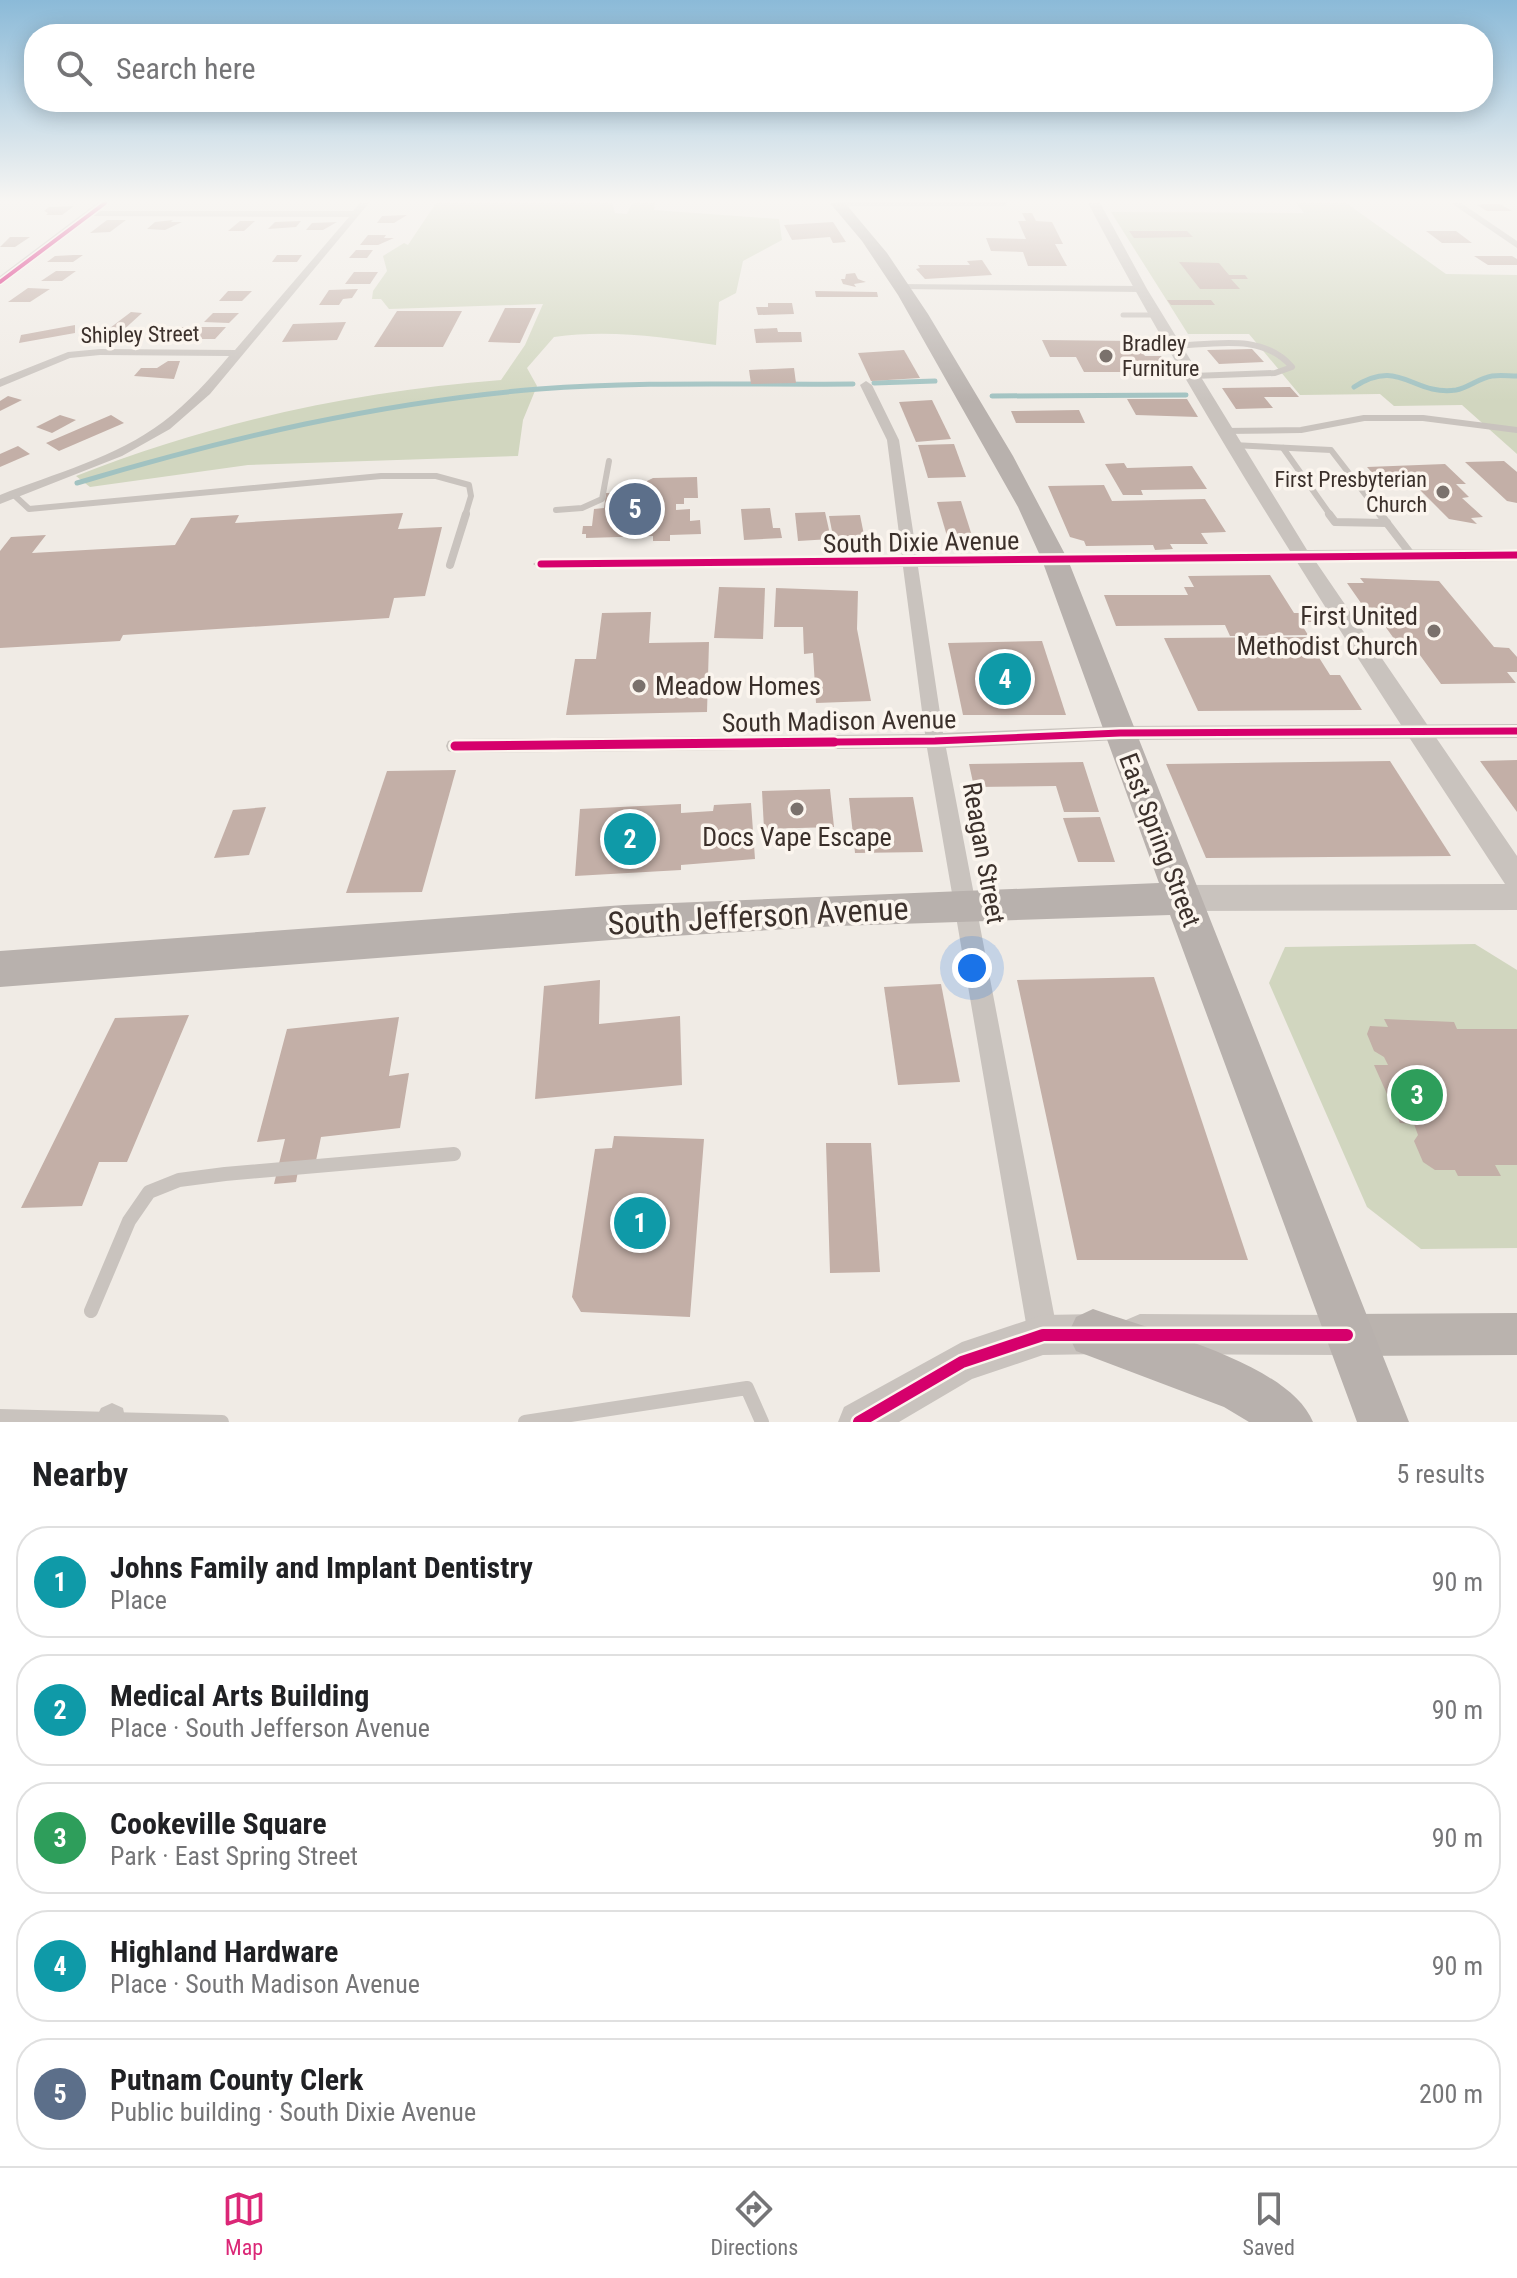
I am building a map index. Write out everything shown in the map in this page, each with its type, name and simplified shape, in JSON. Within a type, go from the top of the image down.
[{"type":"main road","name":"East Spring Street","points":[[891,269],[1017,478],[1055,560],[1347,1335],[1383,1422]]},
{"type":"main road","name":"South Jefferson Avenue","points":[[0,969],[624,922],[1181,898]]},
{"type":"main road","points":[[1093,1334],[1237,1386],[1263,1400],[1287,1422]]},
{"type":"main road","points":[[1347,1335],[1517,1334]]},
{"type":"street","points":[[0,282],[17,269]]},
{"type":"street","points":[[0,500],[117,453],[166,426],[206,391],[309,269]]},
{"type":"street","points":[[1129,269],[1301,556],[1517,879]]},
{"type":"street","points":[[903,286],[1140,289]]},
{"type":"street","name":"Shipley Street","points":[[0,383],[68,355],[100,352],[239,353]]},
{"type":"street","name":"Reagan Street","points":[[866,385],[893,440],[935,741],[1043,1335]]},
{"type":"street","points":[[1301,556],[1517,555]]},
{"type":"street","name":"South Dixie Avenue","points":[[541,564],[1301,556]]},
{"type":"street","name":"South Madison Avenue","points":[[455,746],[935,741],[1120,733],[1517,731]]},
{"type":"street","name":"South Jefferson Avenue","points":[[1181,898],[1517,897]]},
{"type":"street","points":[[859,1422],[962,1362],[1043,1335],[1347,1335]]},
{"type":"lane","points":[[1123,315],[1156,315]]},
{"type":"lane","points":[[1175,346],[1265,347],[1283,355],[1292,367],[1275,373],[1193,376]]},
{"type":"lane","points":[[1228,438],[1301,430],[1364,418],[1408,418],[1517,430]]},
{"type":"lane","points":[[1228,438],[1283,448],[1331,450],[1413,557]]},
{"type":"lane","points":[[1283,448],[1335,522],[1387,523]]},
{"type":"lane","points":[[556,510],[582,508],[602,499],[609,461]]},
{"type":"lane","points":[[14,495],[29,509],[201,489],[388,476],[457,480],[469,485],[471,496],[450,565]]},
{"type":"lane","points":[[91,1311],[129,1221],[149,1192],[179,1180],[225,1174],[454,1154]]},
{"type":"lane","points":[[525,1422],[747,1388],[762,1422]]},
{"type":"lane","points":[[0,1416],[222,1422]]},
{"type":"green space","points":[[741,269],[736,293],[719,302],[716,345],[615,334],[554,337],[527,368],[537,386],[523,420],[518,456],[248,465],[90,487],[76,476],[180,440],[285,412],[392,392],[501,380],[525,345],[543,304],[389,309],[381,299],[372,299],[373,291],[387,271]]},
{"type":"green space","points":[[1147,269],[1439,269],[1446,274],[1517,275],[1517,454],[1462,405],[1394,406],[1380,394],[1300,395],[1249,334],[1188,334]]},
{"type":"green space","points":[[1475,944],[1517,970],[1517,1248],[1421,1249],[1367,1207],[1269,983],[1285,947]]},
{"type":"building","points":[[916,269],[988,269],[992,275],[925,279]]},
{"type":"building","points":[[1185,269],[1224,269],[1229,275],[1245,275],[1248,279],[1231,279],[1240,289],[1200,289]]},
{"type":"building","points":[[56,271],[76,271],[62,281],[41,281]]},
{"type":"building","points":[[354,272],[378,272],[370,284],[345,284]]},
{"type":"building","points":[[855,273],[858,279],[866,282],[854,284],[856,287],[843,284],[841,279],[845,279],[846,274]]},
{"type":"building","points":[[28,288],[50,289],[30,302],[8,302]]},
{"type":"building","points":[[358,289],[352,298],[343,299],[339,305],[319,305],[329,290]]},
{"type":"building","points":[[228,291],[252,291],[242,301],[219,301]]},
{"type":"building","points":[[815,291],[877,292],[878,297],[816,297]]},
{"type":"building","points":[[1167,300],[1211,300],[1215,305],[1171,305]]},
{"type":"building","points":[[768,303],[792,303],[794,314],[758,315],[756,307],[768,307]]},
{"type":"building","points":[[505,308],[536,308],[520,343],[488,342]]},
{"type":"building","points":[[397,311],[462,311],[443,347],[374,347]]},
{"type":"building","points":[[131,312],[142,313],[119,334],[102,334]]},
{"type":"building","points":[[213,313],[239,313],[229,323],[204,322]]},
{"type":"building","points":[[346,322],[337,340],[282,342],[293,324]]},
{"type":"building","points":[[75,325],[75,333],[19,343],[21,335]]},
{"type":"building","points":[[161,327],[184,327],[171,340],[148,340]]},
{"type":"building","points":[[198,327],[226,327],[215,339],[187,339]]},
{"type":"building","points":[[777,328],[778,332],[801,332],[802,342],[756,343],[754,329]]},
{"type":"building","name":"Bradley Furniture","points":[[1042,340],[1135,341],[1145,356],[1161,356],[1172,372],[1084,372],[1076,357],[1050,357]]},
{"type":"building","points":[[1252,349],[1264,362],[1219,364],[1207,350]]},
{"type":"building","points":[[904,350],[920,378],[871,381],[858,353]]},
{"type":"building","points":[[168,361],[180,361],[174,379],[134,376],[141,368],[157,368]]},
{"type":"building","points":[[794,368],[796,383],[751,384],[749,370]]},
{"type":"building","points":[[1290,387],[1299,397],[1264,397],[1273,408],[1236,409],[1222,388]]},
{"type":"building","points":[[8,396],[22,400],[0,411],[0,401]]},
{"type":"building","points":[[1127,399],[1187,399],[1198,417],[1136,415]]},
{"type":"building","points":[[932,400],[951,439],[916,442],[899,402]]},
{"type":"building","points":[[1079,410],[1085,423],[1016,423],[1011,411]]},
{"type":"building","points":[[60,415],[76,420],[52,433],[36,427]]},
{"type":"building","points":[[111,415],[124,423],[59,451],[46,443]]},
{"type":"building","points":[[954,444],[966,477],[928,478],[918,445]]},
{"type":"building","points":[[18,446],[30,454],[0,467],[0,454]]},
{"type":"building","points":[[1504,461],[1517,472],[1517,503],[1507,501],[1465,462]]},
{"type":"building","points":[[1124,463],[1127,468],[1192,466],[1207,489],[1141,490],[1143,495],[1123,495],[1105,464]]},
{"type":"building","name":"First Presbyterian Church","points":[[1445,464],[1466,484],[1456,484],[1469,497],[1462,498],[1483,517],[1471,518],[1477,524],[1449,519],[1416,486],[1385,487],[1367,467]]},
{"type":"building","points":[[697,477],[698,498],[684,498],[684,504],[676,504],[676,510],[690,509],[690,521],[700,520],[701,534],[670,535],[670,541],[653,541],[653,536],[586,538],[586,534],[582,534],[583,526],[592,526],[594,509],[604,508],[606,493],[612,493],[613,489],[647,488],[647,481],[653,478]]},
{"type":"building","name":"First United Methodist Church","points":[[1104,485],[1112,501],[1205,499],[1226,532],[1201,533],[1208,544],[1170,544],[1173,549],[1155,550],[1153,545],[1086,546],[1084,541],[1070,537],[1048,486]]},
{"type":"building","points":[[961,501],[972,536],[947,536],[937,502]]},
{"type":"building","points":[[770,508],[773,528],[780,528],[782,538],[744,540],[741,509]]},
{"type":"building","points":[[825,512],[831,539],[798,541],[795,513]]},
{"type":"building","points":[[403,513],[398,529],[442,527],[425,596],[394,598],[389,618],[123,635],[120,641],[0,648],[0,551],[11,537],[46,535],[32,553],[175,545],[191,518],[239,515],[235,523]]},
{"type":"building","points":[[860,515],[865,540],[834,541],[829,516]]},
{"type":"building","name":"First United Methodist Church","points":[[1270,575],[1294,613],[1368,613],[1347,583],[1364,583],[1360,578],[1439,581],[1494,647],[1509,648],[1517,657],[1517,672],[1507,672],[1516,683],[1441,684],[1414,647],[1400,647],[1382,622],[1300,622],[1308,635],[1230,636],[1225,625],[1116,626],[1104,595],[1188,595],[1184,587],[1194,587],[1188,576]]},
{"type":"building","points":[[719,587],[765,588],[763,639],[714,638]]},
{"type":"building","points":[[776,588],[858,591],[857,629],[871,701],[816,703],[813,653],[804,654],[803,627],[774,627]]},
{"type":"building","name":"Meadow Homes","points":[[651,612],[649,643],[709,642],[707,712],[566,715],[575,659],[596,659],[602,613]]},
{"type":"building","points":[[1306,637],[1330,675],[1340,675],[1362,710],[1198,711],[1164,638]]},
{"type":"building","points":[[1042,641],[1066,715],[963,715],[948,643]]},
{"type":"building","points":[[1517,760],[1517,812],[1480,761]]},
{"type":"building","points":[[1390,761],[1451,856],[1206,858],[1166,764]]},
{"type":"building","points":[[1083,762],[1099,812],[1064,812],[1056,786],[974,787],[969,764]]},
{"type":"building","points":[[456,770],[422,892],[346,893],[387,771]]},
{"type":"building","name":"Docs Vape Escape","points":[[830,789],[834,827],[764,829],[762,791]]},
{"type":"building","points":[[913,797],[923,852],[855,853],[849,798]]},
{"type":"building","points":[[751,803],[755,859],[681,865],[681,870],[575,876],[580,809],[681,804],[681,813],[713,811],[714,805]]},
{"type":"building","points":[[266,807],[249,855],[214,858],[233,810]]},
{"type":"building","points":[[1100,817],[1115,862],[1078,862],[1063,818]]},
{"type":"building","points":[[1154,977],[1248,1260],[1077,1260],[1017,980]]},
{"type":"building","points":[[600,980],[599,1024],[680,1016],[682,1085],[535,1099],[544,986]]},
{"type":"building","points":[[941,984],[960,1082],[898,1085],[884,987]]},
{"type":"building","points":[[189,1015],[127,1162],[99,1162],[82,1206],[21,1208],[115,1018]]},
{"type":"building","points":[[399,1017],[389,1076],[409,1073],[400,1128],[321,1137],[314,1170],[298,1171],[296,1182],[274,1184],[285,1139],[257,1142],[287,1029]]},
{"type":"building","points":[[1384,1019],[1454,1022],[1457,1029],[1517,1029],[1517,1165],[1495,1165],[1501,1176],[1458,1176],[1455,1170],[1435,1170],[1423,1162],[1414,1141],[1418,1135],[1414,1124],[1400,1123],[1374,1065],[1388,1065],[1384,1057],[1374,1051],[1367,1034],[1370,1026],[1388,1027]]},
{"type":"building","points":[[614,1136],[704,1139],[690,1317],[581,1312],[572,1297],[595,1149],[612,1148]]},
{"type":"building","points":[[826,1143],[871,1143],[880,1272],[830,1273]]},
{"type":"waterway","points":[[1354,387],[1370,379],[1395,376],[1428,388],[1456,390],[1487,377],[1517,376]]},
{"type":"waterway","points":[[874,383],[935,381]]},
{"type":"waterway","points":[[77,483],[191,451],[305,424],[480,395],[617,385],[853,384]]},
{"type":"waterway","points":[[992,396],[1186,395]]},
{"type":"cycle path","points":[[0,282],[17,269]]},
{"type":"cycle path","points":[[541,564],[707,565],[1517,555]]},
{"type":"cycle path","points":[[455,746],[935,741],[1120,733],[1517,731]]},
{"type":"cycle path","points":[[859,1422],[962,1362],[1043,1335],[1347,1335]]},
{"type":"place","name":"Bradley Furniture","points":[[1106,356]]},
{"type":"place","name":"First Presbyterian Church","points":[[1443,492]]},
{"type":"place","name":"Putnam County Clerk","points":[[635,509]]},
{"type":"place","name":"First United Methodist Church","points":[[1434,631]]},
{"type":"place","name":"Highland Hardware","points":[[1005,679]]},
{"type":"place","name":"Meadow Homes","points":[[639,686]]},
{"type":"place","name":"Docs Vape Escape","points":[[797,809]]},
{"type":"place","name":"Medical Arts Building","points":[[630,839]]},
{"type":"place","name":"Cookeville Square","points":[[1417,1095]]},
{"type":"place","name":"Johns Family and Implant Dentistry","points":[[640,1223]]}]
